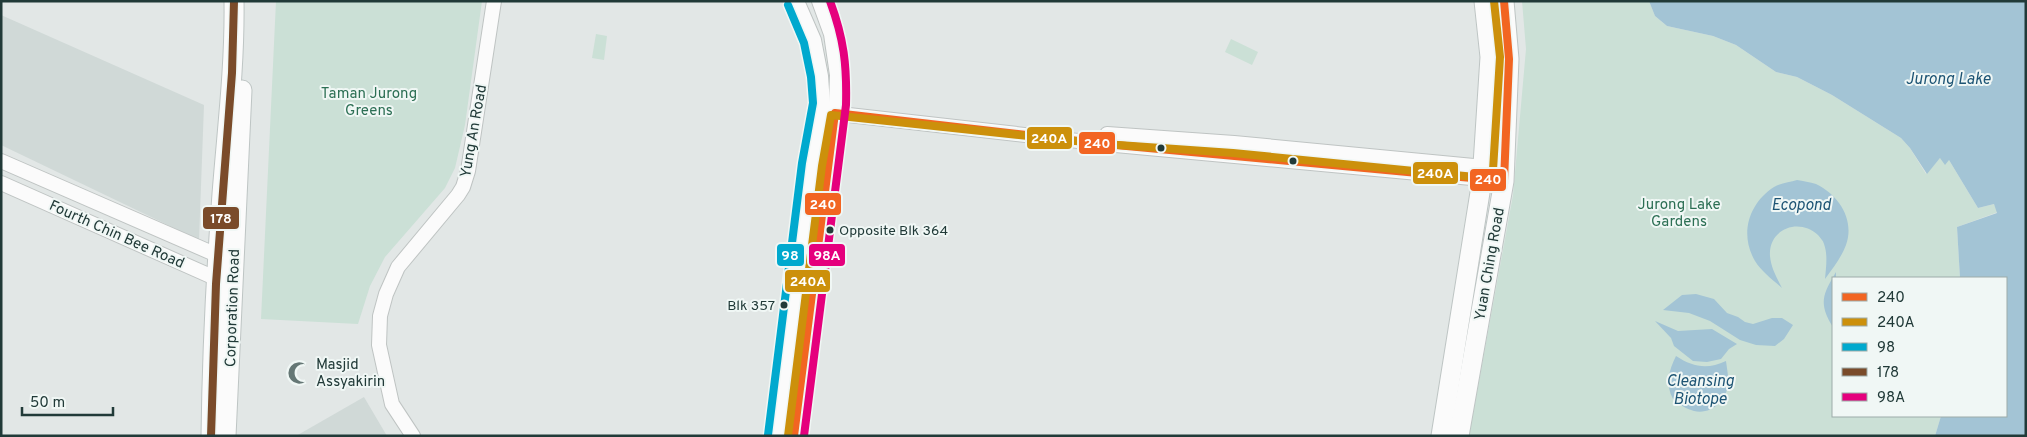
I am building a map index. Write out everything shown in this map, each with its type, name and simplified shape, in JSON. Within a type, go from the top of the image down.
[{"type":"street","name":"Corporation Road","points":[[226,436],[224,282],[234,1]]},
{"type":"street","name":"Corporation Road","points":[[225,258],[239,179],[245,1]]},
{"type":"street","name":"Yung An Road","points":[[413,436],[392,404],[379,345],[380,316],[386,294],[398,266],[463,187],[468,171],[494,1]]},
{"type":"street","points":[[794,436],[829,108],[814,40],[797,1]]},
{"type":"street","points":[[778,436],[811,174],[837,75],[831,34],[819,1]]},
{"type":"street","name":"Yuan Ching Road","points":[[1441,436],[1482,174],[1490,46],[1484,1]]},
{"type":"street","name":"Yuan Ching Road","points":[[1459,436],[1505,175],[1508,44],[1504,1]]},
{"type":"street","points":[[1490,46],[1508,44]]},
{"type":"street","points":[[829,108],[1069,134],[1105,144],[1505,175]]},
{"type":"street","name":"Fourth Chin Bee Road","points":[[1,161],[225,258]]},
{"type":"street","name":"Fourth Chin Bee Road","points":[[1,183],[224,282]]},
{"type":"street","name":"Corporation Road","points":[[211,436],[212,366],[224,282]]},
{"type":"shaded area","points":[[1,15],[204,105],[199,240],[1,145]]},
{"type":"shaded area","points":[[364,397],[387,436],[296,436]]},
{"type":"green space","name":"Taman Jurong Greens","points":[[276,1],[482,1],[465,125],[455,168],[445,188],[385,257],[370,286],[358,324],[261,319]]},
{"type":"green space","name":"Jurong Lake Gardens","points":[[1522,1],[1649,1],[1655,16],[1667,26],[1713,36],[1736,45],[1776,72],[1797,77],[1832,95],[1901,138],[1910,148],[1926,174],[1940,158],[1949,160],[1978,208],[1994,204],[1998,212],[1957,227],[1960,277],[1832,277],[1832,417],[1941,417],[1935,436],[1469,436],[1513,195],[1526,49]]},
{"type":"green space","points":[[596,34],[607,36],[604,60],[592,58]]},
{"type":"green space","points":[[1231,39],[1258,52],[1252,65],[1225,52]]},
{"type":"water","name":"Jurong Lake","points":[[1649,1],[2026,1],[2026,436],[1935,436],[1941,417],[2007,417],[2007,277],[1960,277],[1957,227],[1997,213],[1994,204],[1978,208],[1949,160],[1945,165],[1940,158],[1927,174],[1901,138],[1832,95],[1797,77],[1776,72],[1736,45],[1713,36],[1667,26],[1655,16]]},
{"type":"water","name":"Ecopond","points":[[1797,180],[1816,184],[1832,195],[1843,209],[1847,218],[1848,236],[1842,254],[1825,279],[1826,252],[1824,243],[1818,235],[1802,227],[1786,229],[1779,233],[1774,239],[1770,256],[1773,269],[1782,288],[1755,261],[1750,251],[1747,230],[1753,210],[1765,194],[1774,187]]},
{"type":"water","points":[[1832,279],[1832,325],[1824,305],[1828,286]]},
{"type":"water","points":[[1696,294],[1714,299],[1727,313],[1745,322],[1753,324],[1772,318],[1782,318],[1793,325],[1784,339],[1775,346],[1756,345],[1740,340],[1710,321],[1689,313],[1663,310],[1682,295]]},
{"type":"water","points":[[1655,321],[1678,331],[1712,329],[1737,344],[1729,349],[1721,359],[1707,362],[1693,361],[1674,346],[1671,338]]},
{"type":"water","name":"Cleansing Biotope","points":[[1676,356],[1688,363],[1700,366],[1713,366],[1726,361],[1727,391],[1717,406],[1700,412],[1688,409],[1673,399],[1669,388],[1669,377]]},
{"type":"transit line","name":"178","points":[[211,436],[216,284],[232,73],[234,1]]},
{"type":"transit line","name":"98A","points":[[804,436],[846,105],[844,52],[839,28],[830,1]]},
{"type":"transit line","name":"240A","points":[[788,436],[822,166],[831,115],[1104,144],[1233,153],[1485,178],[1493,170],[1500,57],[1494,1]]},
{"type":"transit line","name":"240","points":[[794,436],[835,113],[1105,144],[1504,181],[1509,59],[1504,1]]},
{"type":"transit line","name":"98","points":[[768,435],[802,163],[813,103],[811,77],[804,43],[788,5]]},
{"type":"place","name":"Opposite Blk 364","points":[[830,230]]},
{"type":"place","name":"Blk 357","points":[[784,305]]},
{"type":"place","name":"Masjid Assyakirin","points":[[299,373]]}]
